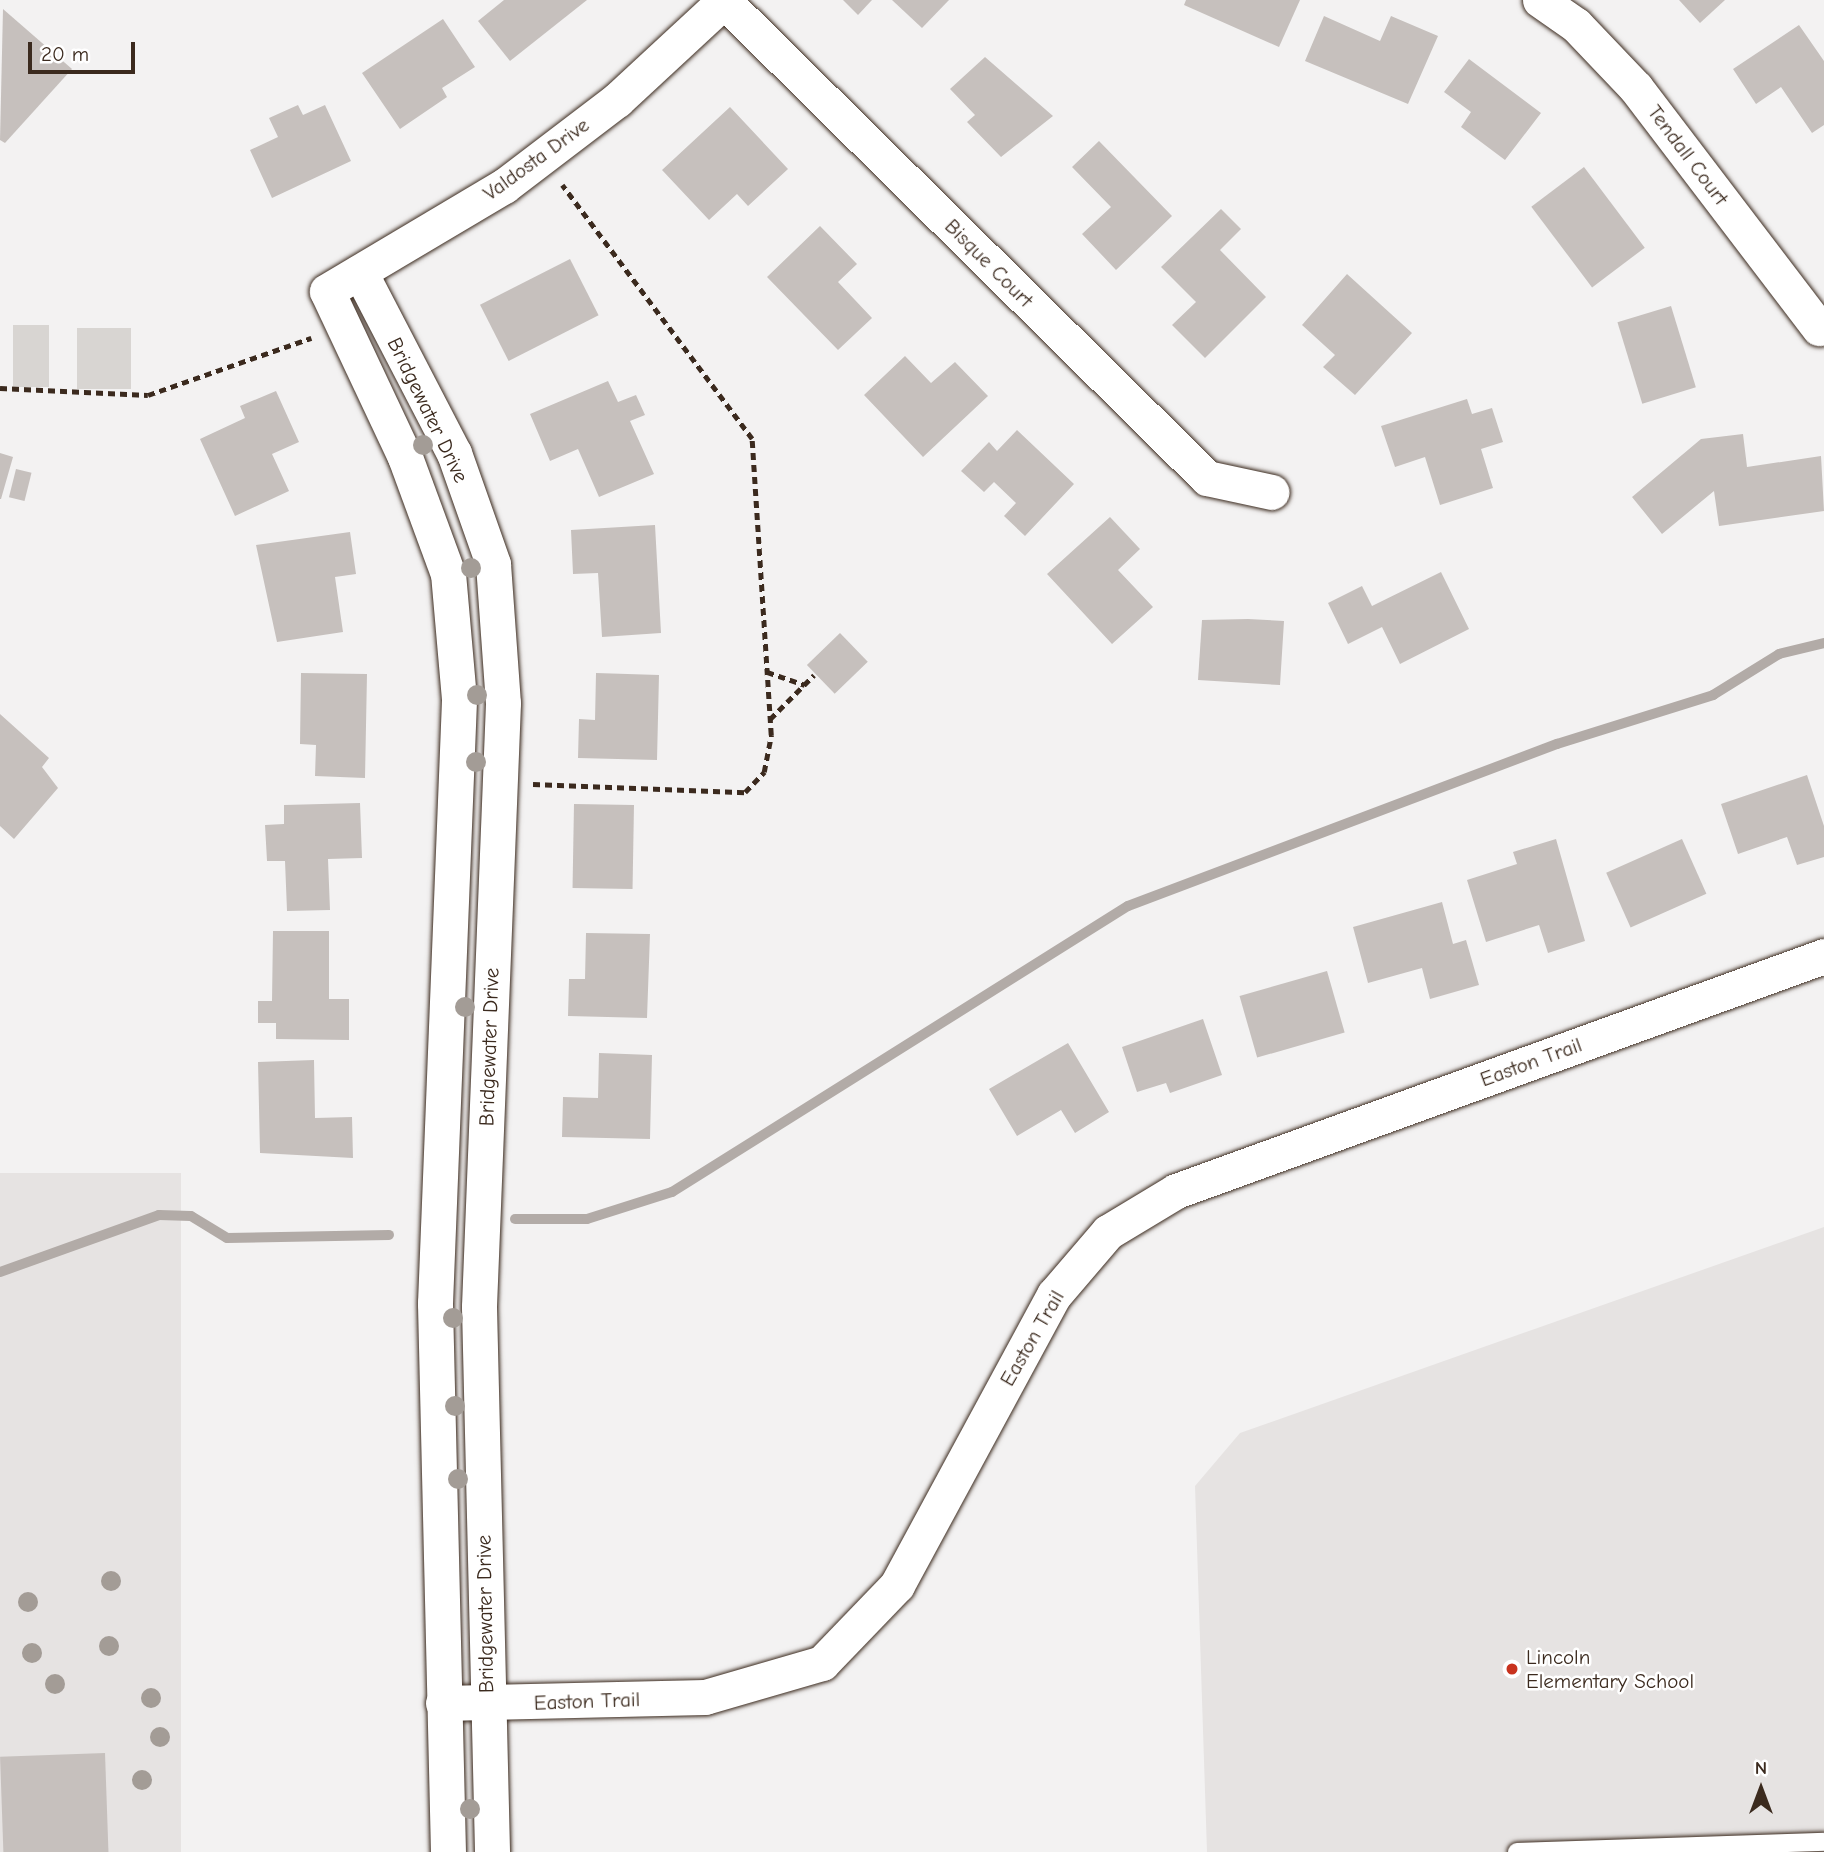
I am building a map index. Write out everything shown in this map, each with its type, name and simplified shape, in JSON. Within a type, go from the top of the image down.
[{"type":"street","name":"Tendall Court","points":[[1540,0],[1576,25],[1636,88],[1819,328]]},
{"type":"street","name":"Valdosta Drive","points":[[327,291],[505,186],[617,100],[725,1]]},
{"type":"street","name":"Bisque Court","points":[[725,1],[1207,478],[1272,492]]},
{"type":"street","name":"Bridgewater Drive","points":[[360,272],[454,453],[493,564],[503,703],[479,1307],[492,1852]]},
{"type":"street","name":"Bridgewater Drive","points":[[327,291],[405,457],[448,574],[459,699],[435,1303],[448,1852]]},
{"type":"street","name":"Easton Trail","points":[[443,1703],[705,1697],[822,1662],[897,1585],[1054,1295],[1108,1233],[1176,1191],[1824,956]]},
{"type":"lane","points":[[1517,1852],[1824,1842]]},
{"type":"path","points":[[500,783],[745,792],[764,772],[770,720],[752,439],[559,181]]},
{"type":"path","points":[[0,388],[148,395],[342,322]]},
{"type":"path","points":[[767,672],[805,685]]},
{"type":"path","points":[[770,720],[814,675]]},
{"type":"shaded area","points":[[13,325],[49,325],[49,387],[13,387]]},
{"type":"shaded area","points":[[77,328],[131,328],[131,389],[77,389]]},
{"type":"shaded area","points":[[0,1173],[181,1173],[181,1852],[0,1852]]},
{"type":"shaded area","name":"Lincoln Elementary School","points":[[1824,1227],[1824,1852],[1207,1852],[1195,1486],[1240,1433]]},
{"type":"building","points":[[504,0],[587,0],[510,61],[478,21]]},
{"type":"building","points":[[843,0],[872,0],[858,15]]},
{"type":"building","points":[[892,0],[949,0],[922,28]]},
{"type":"building","points":[[1186,0],[1300,0],[1279,47],[1184,5]]},
{"type":"building","points":[[1679,0],[1725,0],[1700,23]]},
{"type":"building","points":[[3,9],[72,69],[5,143],[0,140]]},
{"type":"building","points":[[1324,16],[1380,41],[1391,16],[1438,36],[1408,104],[1305,61]]},
{"type":"building","points":[[443,19],[475,67],[442,88],[447,97],[400,129],[362,73]]},
{"type":"building","points":[[1799,25],[1824,61],[1824,125],[1812,133],[1781,87],[1756,104],[1733,69]]},
{"type":"building","points":[[985,57],[1053,116],[1001,157],[967,122],[975,115],[950,89]]},
{"type":"building","points":[[1469,59],[1541,113],[1505,160],[1461,127],[1471,112],[1444,92]]},
{"type":"building","points":[[298,105],[303,115],[325,105],[351,161],[272,198],[250,150],[278,137],[269,118]]},
{"type":"building","points":[[730,107],[788,169],[748,206],[737,194],[709,220],[662,170]]},
{"type":"building","points":[[1099,141],[1172,216],[1116,270],[1082,234],[1111,207],[1072,167]]},
{"type":"building","points":[[1584,167],[1645,248],[1592,287],[1531,207]]},
{"type":"building","points":[[1221,209],[1241,229],[1220,250],[1266,297],[1205,358],[1172,325],[1196,302],[1161,267]]},
{"type":"building","points":[[820,226],[857,264],[838,282],[872,318],[838,350],[767,277]]},
{"type":"building","points":[[570,259],[599,315],[509,361],[480,305]]},
{"type":"building","points":[[1347,274],[1412,333],[1355,395],[1323,367],[1335,355],[1302,325]]},
{"type":"building","points":[[1671,306],[1696,387],[1642,404],[1617,322]]},
{"type":"building","points":[[905,356],[931,383],[955,362],[988,396],[923,457],[864,395]]},
{"type":"building","points":[[608,381],[618,402],[636,395],[645,415],[630,421],[654,474],[599,497],[578,449],[550,461],[530,414]]},
{"type":"building","points":[[276,391],[299,442],[272,454],[289,491],[235,516],[200,439],[245,418],[240,406]]},
{"type":"building","points":[[1467,399],[1472,414],[1492,408],[1503,442],[1481,449],[1493,488],[1440,505],[1425,457],[1395,467],[1381,426]]},
{"type":"building","points":[[1017,430],[1074,484],[1025,536],[1004,516],[1016,503],[994,482],[984,492],[961,471],[989,442],[997,451]]},
{"type":"building","points":[[1743,434],[1747,467],[1821,456],[1824,511],[1719,526],[1714,491],[1662,534],[1632,497],[1701,439]]},
{"type":"building","points":[[0,453],[13,457],[1,499],[0,499]]},
{"type":"building","points":[[16,469],[32,473],[25,501],[9,497]]},
{"type":"building","points":[[1110,517],[1140,549],[1118,570],[1153,607],[1112,644],[1047,574]]},
{"type":"building","points":[[655,525],[661,633],[602,637],[598,573],[573,574],[571,530]]},
{"type":"building","points":[[350,532],[356,574],[335,577],[343,632],[277,642],[256,545]]},
{"type":"building","points":[[1441,572],[1469,629],[1400,664],[1382,627],[1348,644],[1328,603],[1362,586],[1372,606]]},
{"type":"building","points":[[1202,620],[1284,621],[1280,685],[1198,680]]},
{"type":"building","points":[[840,633],[868,662],[835,694],[807,665]]},
{"type":"building","points":[[301,673],[367,674],[365,778],[315,776],[316,745],[300,744]]},
{"type":"building","points":[[596,673],[659,675],[657,760],[578,758],[579,719],[595,720]]},
{"type":"building","points":[[0,714],[49,758],[42,767],[58,788],[14,839],[0,826]]},
{"type":"building","points":[[1807,775],[1824,826],[1824,857],[1797,865],[1787,837],[1738,854],[1721,804]]},
{"type":"building","points":[[360,803],[362,858],[328,859],[330,910],[287,911],[285,861],[267,861],[265,825],[284,824],[284,805]]},
{"type":"building","points":[[574,804],[634,805],[633,889],[573,888]]},
{"type":"building","points":[[1556,839],[1585,941],[1548,953],[1539,925],[1486,942],[1467,880],[1517,864],[1513,852]]},
{"type":"building","points":[[1682,839],[1706,894],[1631,928],[1606,873]]},
{"type":"building","points":[[1442,902],[1453,944],[1466,940],[1479,985],[1430,999],[1422,968],[1368,983],[1353,927]]},
{"type":"building","points":[[273,931],[329,931],[329,999],[349,999],[349,1040],[276,1039],[276,1023],[258,1023],[258,1001],[272,1001]]},
{"type":"building","points":[[586,933],[650,934],[647,1018],[568,1016],[569,979],[585,979]]},
{"type":"building","points":[[1327,971],[1345,1033],[1257,1058],[1240,996]]},
{"type":"building","points":[[1203,1019],[1222,1075],[1170,1093],[1166,1083],[1137,1092],[1122,1047]]},
{"type":"building","points":[[1068,1043],[1109,1112],[1075,1133],[1061,1110],[1017,1136],[989,1089]]},
{"type":"building","points":[[599,1053],[652,1055],[650,1139],[562,1137],[563,1097],[598,1098]]},
{"type":"building","points":[[314,1060],[315,1118],[352,1117],[353,1158],[260,1153],[258,1062]]},
{"type":"building","points":[[105,1753],[108,1852],[3,1852],[0,1757]]},
{"type":"waterway","points":[[515,1219],[587,1219],[672,1192],[1128,906],[1557,744],[1713,695],[1779,654],[1824,643]]},
{"type":"waterway","points":[[0,1272],[159,1215],[191,1216],[227,1238],[389,1235]]},
{"type":"place","name":"Lincoln Elementary School","points":[[1512,1669]]}]
